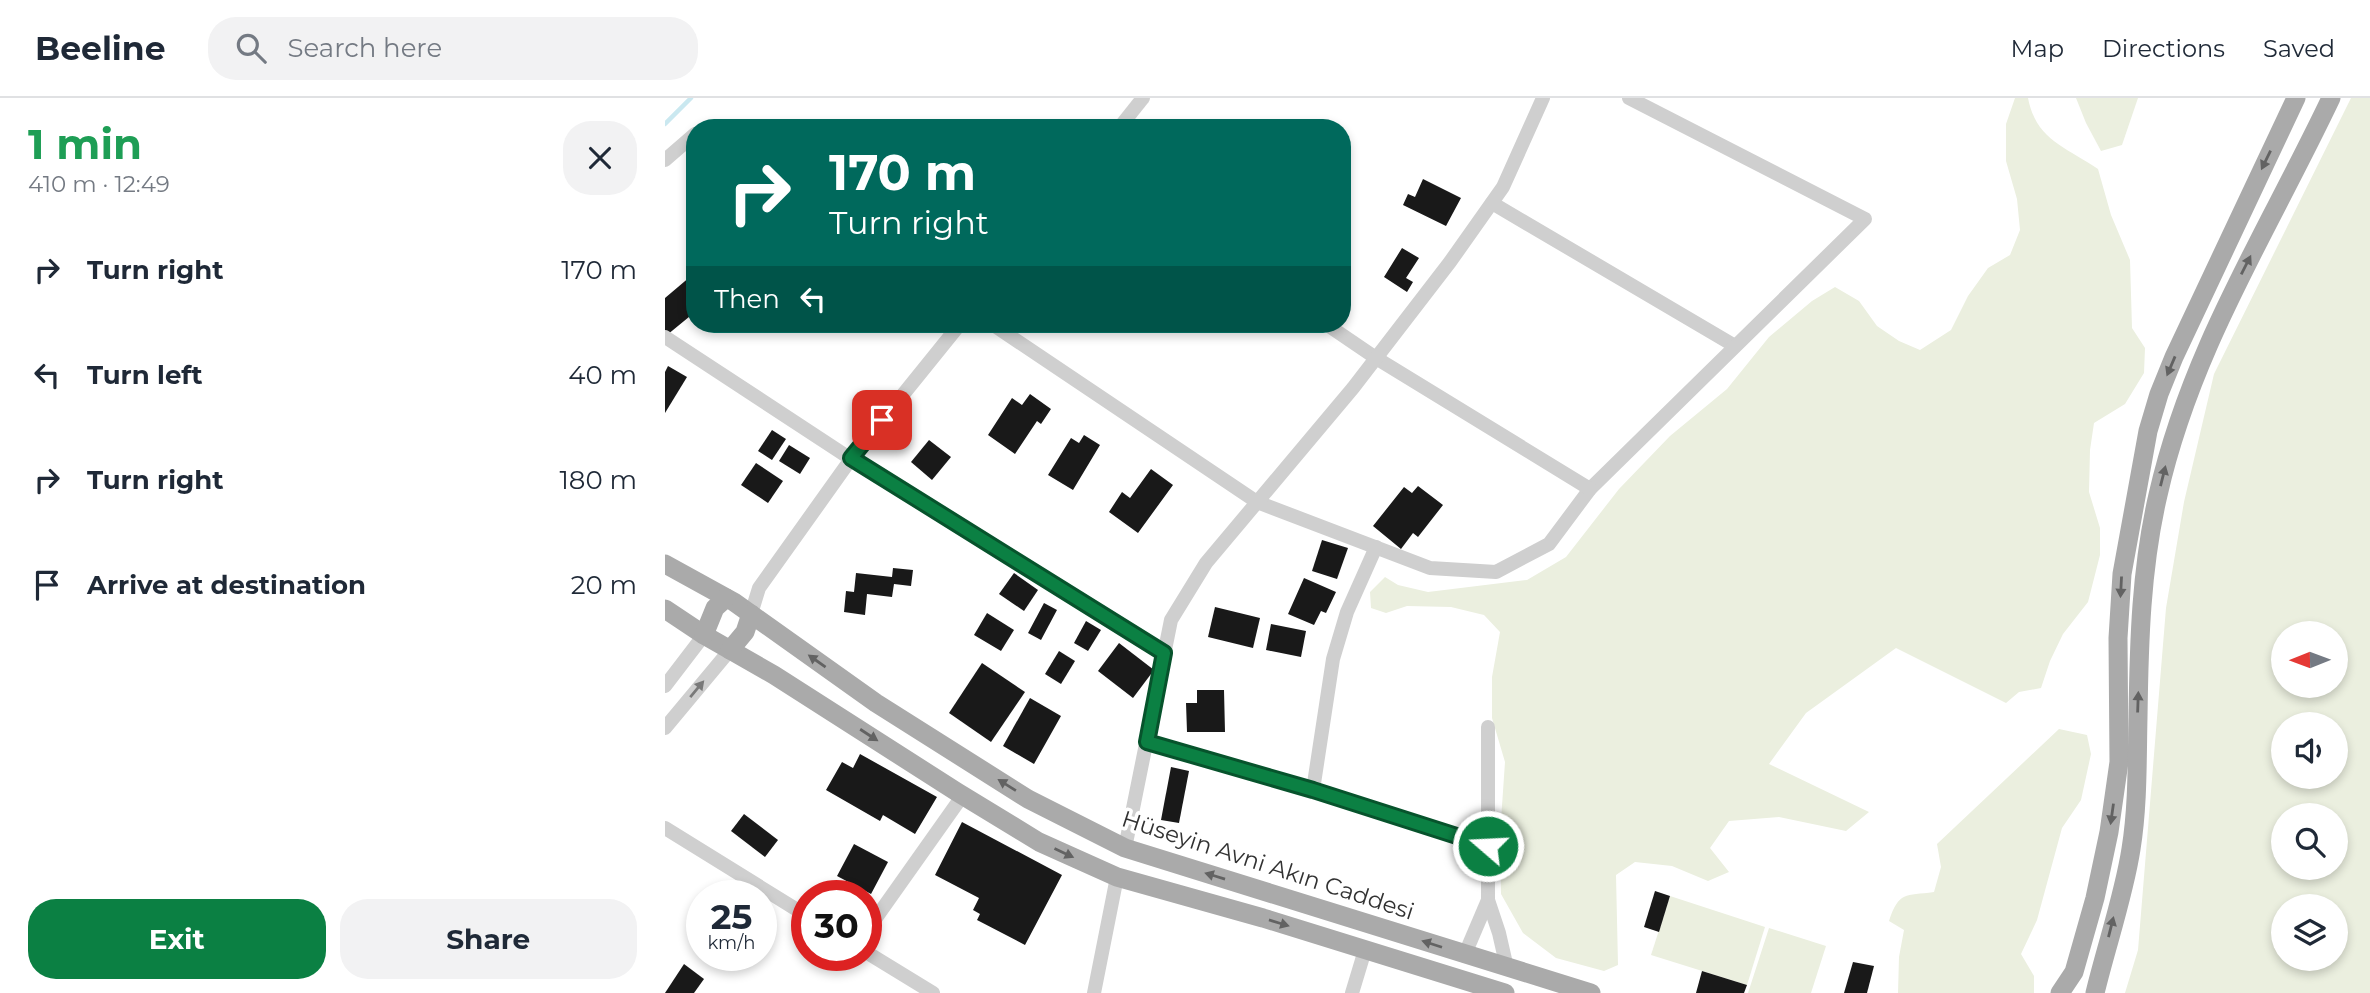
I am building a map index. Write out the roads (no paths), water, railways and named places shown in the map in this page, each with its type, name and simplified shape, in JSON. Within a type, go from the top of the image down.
[{"type":"main road","points":[[2060,993],[2074,972],[2095,898],[2109,832],[2119,762],[2118,638],[2122,573],[2148,431],[2174,357],[2296,98]]},
{"type":"main road","points":[[2095,993],[2131,849],[2137,759],[2141,607],[2151,532],[2167,460],[2213,330],[2331,98]]},
{"type":"main road","name":"Hüseyin Avni Akın Caddesi","points":[[665,564],[751,614],[876,703],[1028,799],[1125,848],[1591,993]]},
{"type":"main road","points":[[704,635],[715,608],[726,598]]},
{"type":"main road","points":[[665,609],[1039,842],[1117,877],[1263,918],[1505,993]]},
{"type":"main road","points":[[730,650],[745,632],[751,614]]},
{"type":"street","points":[[1126,119],[1143,98]]},
{"type":"street","points":[[1125,848],[1171,620],[1206,563],[1376,358],[1450,262],[1503,187],[1543,98]]},
{"type":"street","points":[[1005,333],[1257,502],[1430,568],[1496,572],[1549,544],[1590,489],[1865,219],[1629,98]]},
{"type":"street","points":[[665,160],[686,142]]},
{"type":"street","points":[[1492,203],[1735,346]]},
{"type":"street","points":[[751,614],[759,588],[851,458],[953,333]]},
{"type":"street","points":[[1339,333],[1590,489]]},
{"type":"street","points":[[665,337],[851,458],[1164,653]]},
{"type":"street","points":[[1313,790],[1333,659],[1347,612],[1376,547]]},
{"type":"street","points":[[726,598],[759,588]]},
{"type":"street","points":[[665,686],[704,635]]},
{"type":"street","points":[[665,728],[730,650]]},
{"type":"street","points":[[1488,727],[1488,900],[1507,968]]},
{"type":"street","points":[[1147,742],[1313,790],[1488,846]]},
{"type":"street","points":[[882,909],[963,795]]},
{"type":"street","points":[[665,828],[791,906]]},
{"type":"street","points":[[1094,993],[1117,877]]},
{"type":"street","points":[[1465,954],[1488,900]]},
{"type":"street","points":[[1352,993],[1365,950]]},
{"type":"street","points":[[882,962],[933,993]]},
{"type":"waterway","points":[[665,124],[691,98]]}]
